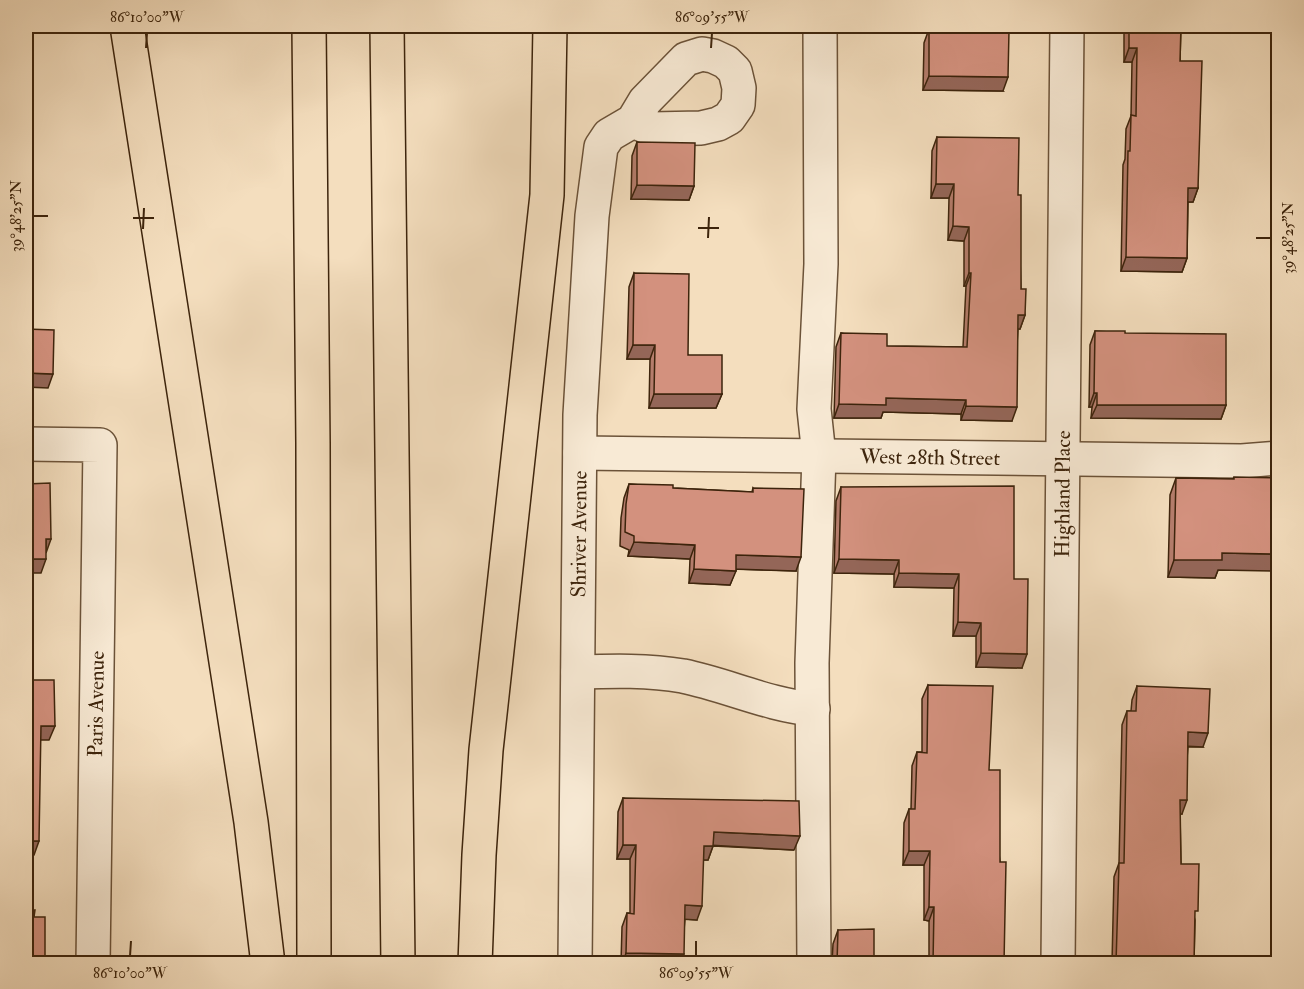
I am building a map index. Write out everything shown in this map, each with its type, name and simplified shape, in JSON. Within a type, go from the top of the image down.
[{"type":"highway","points":[[127,26],[251,822],[268,963]]},
{"type":"highway","points":[[309,26],[314,443],[314,963]]},
{"type":"highway","points":[[387,26],[398,963]]},
{"type":"highway","points":[[475,963],[486,750],[547,195],[550,26]]},
{"type":"street","points":[[814,963],[812,663],[819,456],[814,409],[821,264],[820,26]]},
{"type":"street","name":"Highland Place","points":[[1058,963],[1066,26]]},
{"type":"street","name":"Shriver Avenue","points":[[574,963],[580,415],[592,216],[601,147],[609,135],[633,121]]},
{"type":"street","name":"Paris Avenue","points":[[26,444],[100,445],[93,963]]},
{"type":"street","name":"West 28th Street","points":[[580,453],[1242,461],[1278,458]]},
{"type":"street","points":[[578,672],[632,671],[683,676],[791,707],[813,709]]},
{"type":"building","points":[[1129,26],[1181,26],[1180,61],[1202,61],[1198,188],[1188,188],[1187,258],[1126,257],[1128,151],[1130,151],[1131,115],[1136,116],[1137,48],[1129,48]]},
{"type":"building","points":[[929,29],[1009,31],[1008,77],[929,76]]},
{"type":"building","points":[[937,137],[1019,138],[1021,289],[1026,289],[1025,315],[1018,315],[1017,407],[966,406],[966,400],[886,398],[886,405],[839,404],[841,333],[887,334],[887,346],[967,347],[971,273],[969,273],[969,227],[953,226],[954,184],[936,184]]},
{"type":"building","points":[[637,142],[695,143],[694,186],[637,185]]},
{"type":"building","points":[[634,273],[689,274],[688,355],[722,355],[722,394],[654,394],[655,345],[633,345]]},
{"type":"building","points":[[26,329],[54,330],[53,374],[26,373]]},
{"type":"building","points":[[1095,331],[1226,334],[1226,405],[1097,405],[1097,393],[1094,393]]},
{"type":"building","points":[[1234,477],[1278,478],[1278,554],[1222,553],[1222,560],[1174,560],[1176,478],[1234,479]]},
{"type":"building","points":[[50,483],[51,539],[46,539],[46,559],[26,559],[26,484]]},
{"type":"building","points":[[629,484],[673,485],[673,488],[753,492],[753,488],[804,489],[801,557],[736,555],[736,571],[694,569],[695,545],[634,542],[634,536],[625,532]]},
{"type":"building","points":[[1014,486],[1014,579],[1028,579],[1027,654],[981,653],[981,623],[958,622],[959,574],[899,573],[899,560],[839,559],[841,487]]},
{"type":"building","points":[[26,680],[54,680],[55,726],[41,726],[39,841],[32,841],[30,910],[35,910],[34,917],[45,917],[45,963],[26,963]]},
{"type":"building","points":[[928,685],[993,686],[989,770],[1000,770],[1000,862],[1006,862],[1004,963],[933,963],[934,907],[929,907],[930,851],[909,851],[909,809],[915,809],[917,752],[927,753]]},
{"type":"building","points":[[1137,686],[1210,689],[1208,733],[1188,732],[1187,800],[1180,800],[1181,864],[1199,864],[1194,963],[1116,963],[1119,863],[1124,863],[1127,711],[1136,711]]},
{"type":"building","points":[[623,798],[799,801],[800,836],[714,832],[713,846],[704,846],[702,906],[685,905],[684,954],[626,953],[627,913],[634,914],[636,845],[623,845]]},
{"type":"building","points":[[874,929],[874,963],[837,963],[838,930]]}]
